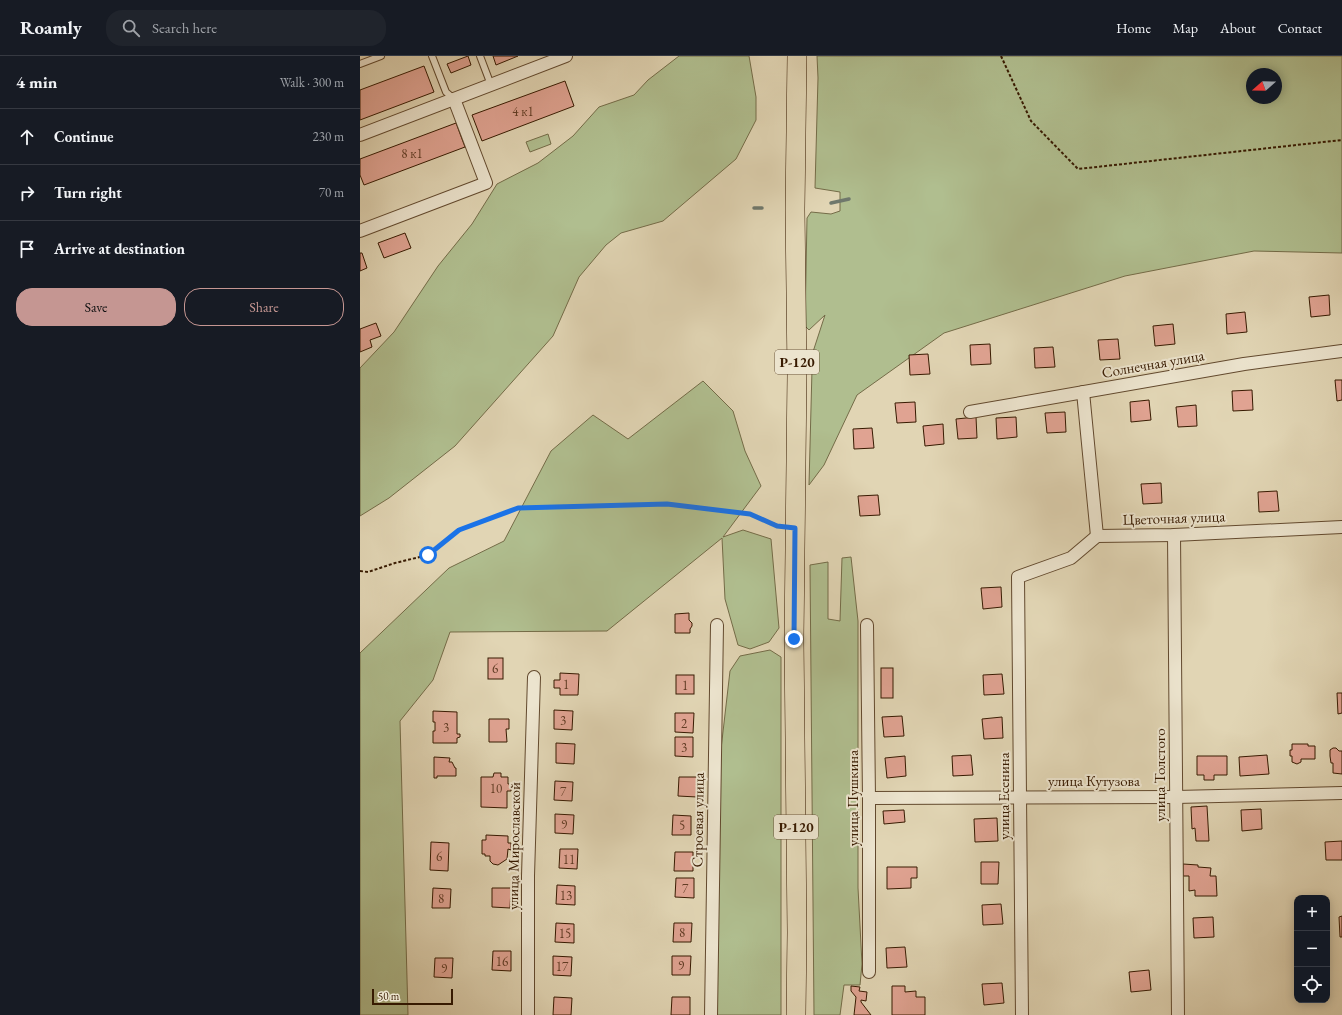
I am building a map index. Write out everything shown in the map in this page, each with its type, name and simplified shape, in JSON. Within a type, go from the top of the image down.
[{"type":"main road","name":"Р-120","points":[[796,1015],[797,932],[794,639],[797,374],[795,209],[797,56]]},
{"type":"street","points":[[360,135],[566,56]]},
{"type":"street","points":[[360,231],[486,182],[454,99]]},
{"type":"street","name":"Солнечная улица","points":[[970,412],[1244,364],[1342,350]]},
{"type":"street","points":[[1083,392],[1098,536]]},
{"type":"street","name":"Цветочная улица","points":[[1098,536],[1174,535],[1342,527]]},
{"type":"street","name":"улица Толстого","points":[[1174,535],[1178,1015]]},
{"type":"street","name":"улица Есенина","points":[[1022,1015],[1018,577],[1070,558],[1098,536]]},
{"type":"street","name":"Строевая улица","points":[[711,1015],[717,624]]},
{"type":"street","name":"улица Пушкина","points":[[867,625],[870,798],[869,972]]},
{"type":"street","name":"улица Мирославской","points":[[528,1015],[528,876],[534,677]]},
{"type":"street","name":"улица Кутузова","points":[[870,798],[1176,797],[1342,793]]},
{"type":"lane","points":[[360,64],[381,56]]},
{"type":"lane","points":[[432,56],[446,92],[454,99]]},
{"type":"lane","points":[[480,56],[491,85]]},
{"type":"path","points":[[1001,56],[1031,120],[1078,169],[1342,140]]},
{"type":"path","points":[[360,571],[368,572],[395,563],[428,555],[459,530],[518,508],[667,504],[750,514],[777,526],[795,528]]},
{"type":"green space","points":[[679,56],[749,56],[756,97],[756,120],[736,159],[663,221],[621,233],[606,245],[579,277],[553,336],[455,446],[389,498],[360,516],[360,368],[394,332],[438,266],[472,224],[497,184],[538,163],[573,136],[599,107],[634,95],[648,80]]},
{"type":"green space","points":[[817,56],[1342,56],[1342,253],[1254,251],[1125,276],[944,333],[857,395],[824,465],[809,485],[812,369],[810,361],[825,315],[809,330],[805,326],[807,218],[811,212],[831,214],[840,211],[840,192],[815,188],[818,78]]},
{"type":"green space","points":[[548,134],[551,144],[530,152],[526,142]]},
{"type":"green space","points":[[703,381],[733,411],[745,451],[761,486],[723,537],[743,530],[771,539],[779,628],[769,642],[750,649],[738,645],[725,599],[722,538],[607,631],[450,632],[433,680],[400,721],[408,1015],[360,1015],[360,653],[449,568],[504,541],[551,451],[593,415],[628,439]]},
{"type":"green space","points":[[851,557],[858,621],[858,888],[862,964],[860,985],[844,985],[840,1015],[814,1015],[810,565],[828,562],[828,619],[840,621],[842,558]]},
{"type":"green space","points":[[770,650],[781,657],[781,1015],[713,1015],[717,784],[730,671],[740,656]]},
{"type":"building","points":[[468,56],[471,65],[451,73],[447,64]]},
{"type":"building","points":[[493,56],[518,56],[496,65]]},
{"type":"building","points":[[424,66],[434,92],[360,120],[360,90]]},
{"type":"building","points":[[565,81],[574,106],[482,141],[472,115]]},
{"type":"building","points":[[456,123],[465,147],[364,185],[360,175],[360,159]]},
{"type":"building","points":[[405,233],[411,248],[384,258],[378,243]]},
{"type":"building","points":[[360,253],[362,253],[367,268],[360,271]]},
{"type":"building","points":[[1329,295],[1330,315],[1311,317],[1309,297]]},
{"type":"building","points":[[1245,312],[1247,332],[1227,334],[1226,314]]},
{"type":"building","points":[[376,323],[381,336],[370,340],[372,347],[360,352],[360,329]]},
{"type":"building","points":[[1173,324],[1175,344],[1155,346],[1153,326]]},
{"type":"building","points":[[1118,339],[1120,359],[1100,360],[1098,340]]},
{"type":"building","points":[[990,344],[991,364],[971,365],[970,345]]},
{"type":"building","points":[[1053,347],[1055,367],[1035,368],[1034,348]]},
{"type":"building","points":[[928,354],[930,374],[910,375],[909,355]]},
{"type":"building","points":[[1335,380],[1342,380],[1342,400],[1337,401]]},
{"type":"building","points":[[1252,390],[1253,410],[1233,411],[1232,391]]},
{"type":"building","points":[[1149,400],[1151,420],[1131,422],[1130,402]]},
{"type":"building","points":[[915,402],[916,422],[897,423],[895,403]]},
{"type":"building","points":[[1196,405],[1197,426],[1178,427],[1176,407]]},
{"type":"building","points":[[1065,412],[1066,432],[1047,433],[1045,413]]},
{"type":"building","points":[[976,417],[977,438],[958,439],[956,419]]},
{"type":"building","points":[[1016,417],[1017,437],[997,439],[996,418]]},
{"type":"building","points":[[943,424],[944,444],[925,446],[923,426]]},
{"type":"building","points":[[872,428],[874,448],[854,449],[853,429]]},
{"type":"building","points":[[1161,483],[1162,503],[1143,504],[1141,484]]},
{"type":"building","points":[[1277,491],[1279,511],[1259,512],[1258,492]]},
{"type":"building","points":[[878,495],[880,515],[860,516],[858,496]]},
{"type":"building","points":[[1001,587],[1002,607],[983,609],[981,588]]},
{"type":"building","points":[[689,613],[689,620],[692,623],[690,633],[675,633],[675,614]]},
{"type":"building","points":[[488,658],[503,658],[503,679],[488,679]]},
{"type":"building","points":[[881,668],[893,668],[893,698],[881,698]]},
{"type":"building","points":[[560,673],[579,674],[578,695],[560,695],[560,688],[554,688],[554,680],[560,680]]},
{"type":"building","points":[[1002,674],[1004,694],[984,695],[983,675]]},
{"type":"building","points":[[676,675],[694,675],[694,694],[676,694]]},
{"type":"building","points":[[1337,693],[1342,693],[1342,713],[1338,714]]},
{"type":"building","points":[[554,710],[573,711],[572,730],[554,729]]},
{"type":"building","points":[[433,711],[457,712],[457,734],[460,734],[460,737],[457,738],[457,743],[433,743],[435,722],[433,722]]},
{"type":"building","points":[[675,713],[694,713],[693,733],[675,732]]},
{"type":"building","points":[[902,716],[904,736],[884,737],[882,717]]},
{"type":"building","points":[[1002,717],[1003,738],[984,739],[982,719]]},
{"type":"building","points":[[489,719],[509,719],[509,729],[506,729],[507,742],[489,742]]},
{"type":"building","points":[[675,737],[693,737],[693,757],[675,756]]},
{"type":"building","points":[[556,743],[575,744],[574,764],[556,763]]},
{"type":"building","points":[[1292,744],[1308,744],[1308,746],[1315,746],[1315,759],[1301,759],[1301,762],[1297,764],[1292,762],[1290,750],[1292,750]]},
{"type":"building","points":[[1333,748],[1342,751],[1342,774],[1333,773],[1333,763],[1331,763],[1330,750]]},
{"type":"building","points":[[971,755],[973,775],[953,776],[952,756]]},
{"type":"building","points":[[1267,755],[1269,774],[1240,776],[1239,757]]},
{"type":"building","points":[[905,756],[906,776],[887,778],[885,758]]},
{"type":"building","points":[[1197,756],[1227,756],[1227,775],[1214,775],[1214,780],[1204,780],[1204,775],[1197,775]]},
{"type":"building","points":[[434,757],[450,758],[449,762],[452,762],[456,768],[456,776],[437,776],[437,778],[434,778]]},
{"type":"building","points":[[494,773],[501,773],[501,777],[508,777],[508,784],[511,784],[511,791],[507,791],[507,808],[481,807],[481,777],[493,777]]},
{"type":"building","points":[[679,777],[697,777],[697,797],[678,796]]},
{"type":"building","points":[[555,781],[573,782],[572,801],[554,800]]},
{"type":"building","points":[[1207,806],[1209,841],[1196,841],[1195,828],[1192,829],[1191,807]]},
{"type":"building","points":[[1261,809],[1262,829],[1242,831],[1241,810]]},
{"type":"building","points":[[904,810],[905,822],[884,824],[883,811]]},
{"type":"building","points":[[555,814],[574,815],[573,834],[555,833]]},
{"type":"building","points":[[673,815],[691,816],[691,835],[672,835]]},
{"type":"building","points":[[997,818],[998,841],[975,842],[974,819]]},
{"type":"building","points":[[486,835],[508,836],[508,843],[511,843],[511,850],[508,849],[507,859],[498,865],[493,864],[490,861],[490,856],[485,856],[485,854],[482,854],[482,840],[486,840]]},
{"type":"building","points":[[1342,841],[1342,860],[1326,860],[1325,842]]},
{"type":"building","points":[[431,842],[449,843],[448,871],[430,870]]},
{"type":"building","points":[[560,849],[578,849],[577,869],[559,868]]},
{"type":"building","points":[[675,852],[693,852],[693,871],[674,871]]},
{"type":"building","points":[[981,862],[999,862],[998,884],[981,884]]},
{"type":"building","points":[[1183,864],[1211,868],[1210,876],[1216,876],[1217,896],[1195,896],[1195,890],[1189,891],[1189,876],[1183,876]]},
{"type":"building","points":[[887,867],[917,867],[917,878],[911,878],[911,888],[887,889]]},
{"type":"building","points":[[676,878],[694,878],[694,898],[675,897]]},
{"type":"building","points":[[557,885],[575,886],[575,905],[556,904]]},
{"type":"building","points":[[433,888],[451,889],[450,908],[432,908]]},
{"type":"building","points":[[492,888],[511,888],[510,908],[492,907]]},
{"type":"building","points":[[1001,904],[1003,924],[983,925],[982,905]]},
{"type":"building","points":[[1342,916],[1342,937],[1340,937],[1339,917]]},
{"type":"building","points":[[1213,917],[1214,937],[1194,938],[1193,918]]},
{"type":"building","points":[[556,923],[574,924],[574,943],[555,942]]},
{"type":"building","points":[[674,923],[692,923],[691,942],[673,942]]},
{"type":"building","points":[[905,947],[907,967],[887,968],[886,948]]},
{"type":"building","points":[[493,951],[511,951],[511,971],[492,970]]},
{"type":"building","points":[[553,956],[572,957],[571,976],[553,975]]},
{"type":"building","points":[[672,956],[691,956],[690,975],[672,975]]},
{"type":"building","points":[[435,958],[453,958],[452,978],[434,977]]},
{"type":"building","points":[[1149,970],[1151,990],[1131,992],[1129,972]]},
{"type":"building","points":[[1002,983],[1004,1003],[984,1005],[982,984]]},
{"type":"building","points":[[851,986],[860,987],[859,991],[867,992],[866,1001],[861,1000],[861,1002],[871,1015],[854,1015],[856,997],[851,991]]},
{"type":"building","points":[[892,986],[905,986],[905,992],[916,991],[916,997],[925,997],[925,1015],[892,1015]]},
{"type":"building","points":[[554,997],[572,998],[571,1015],[553,1015]]},
{"type":"building","points":[[672,997],[690,997],[690,1015],[671,1015]]},
{"type":"waterway","points":[[831,203],[849,199]]},
{"type":"waterway","points":[[754,208],[762,208]]},
{"type":"route","points":[[428,555],[459,530],[518,508],[667,504],[750,514],[777,526],[795,528],[794,639]]}]
